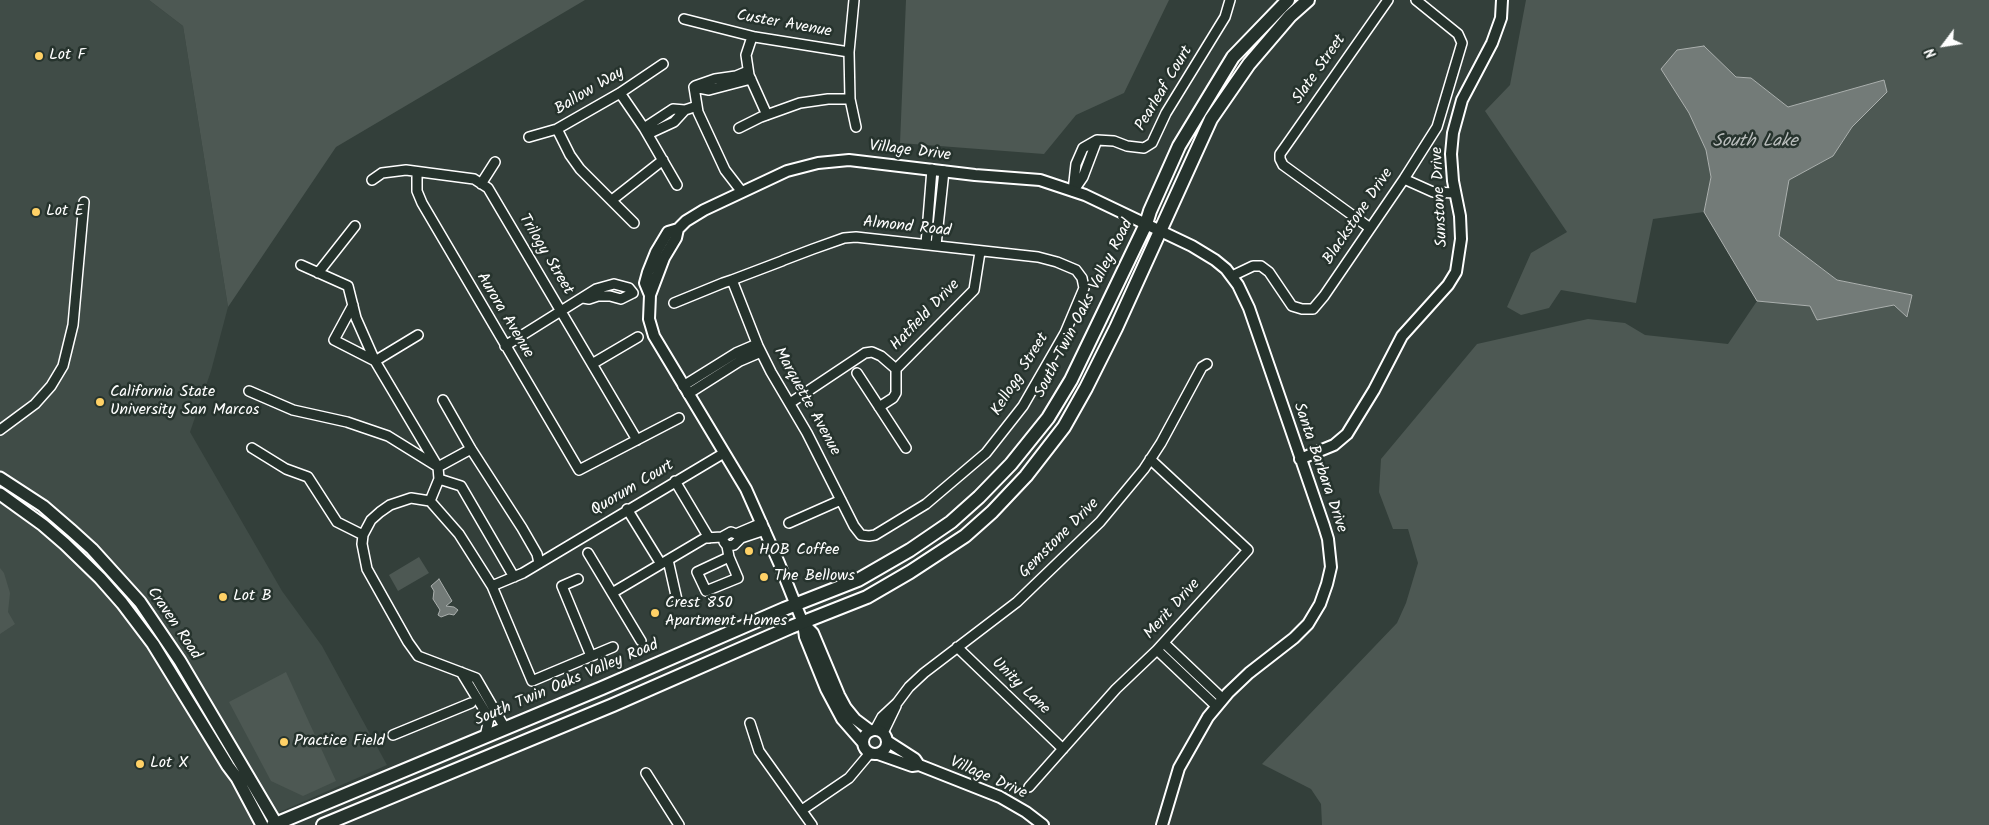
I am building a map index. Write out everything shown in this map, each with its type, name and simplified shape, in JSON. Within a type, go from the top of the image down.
[{"type":"main road","name":"South Twin Oaks Valley Road","points":[[276,824],[858,580],[936,534],[979,498],[1011,464],[1048,418],[1071,380],[1146,224],[1179,146],[1233,57],[1288,0]]},
{"type":"main road","name":"South Twin Oaks Valley Road","points":[[323,825],[867,597],[944,552],[992,512],[1026,476],[1064,427],[1082,396],[1161,232],[1211,119],[1249,64],[1290,16],[1308,0]]},
{"type":"main road","name":"Craven Road","points":[[0,478],[43,506],[72,531],[92,549],[140,602],[180,661],[276,824]]},
{"type":"main road","name":"Craven Road","points":[[0,494],[43,525],[65,544],[100,578],[122,603],[153,644],[237,778],[262,825]]},
{"type":"main road","points":[[461,767],[482,750],[496,743],[505,728]]},
{"type":"street","points":[[854,0],[849,52],[850,99],[856,127]]},
{"type":"street","name":"Pearleaf Court","points":[[1097,140],[1114,141],[1127,146],[1144,148],[1152,143],[1166,113],[1225,17],[1230,0]]},
{"type":"street","name":"Slate Street","points":[[1370,228],[1283,165],[1280,154],[1388,0]]},
{"type":"street","name":"Blackstone Drive","points":[[1232,276],[1253,266],[1261,266],[1269,272],[1292,306],[1302,309],[1313,309],[1324,296],[1404,179],[1437,126],[1462,43],[1458,34],[1416,0]]},
{"type":"street","name":"Sunstone Drive","points":[[1300,459],[1334,445],[1346,434],[1374,390],[1402,336],[1448,285],[1456,272],[1461,239],[1460,216],[1455,193],[1451,154],[1455,124],[1462,100],[1492,42],[1501,18],[1502,0]]},
{"type":"street","name":"Custer Avenue","points":[[684,19],[752,36],[849,52]]},
{"type":"street","points":[[752,36],[746,55],[749,75],[767,115]]},
{"type":"street","name":"Ballow Way","points":[[529,137],[557,129],[620,93],[663,64]]},
{"type":"street","points":[[742,192],[725,170],[698,112],[694,87],[715,79],[727,82],[749,75]]},
{"type":"street","points":[[620,93],[646,131],[677,185]]},
{"type":"street","points":[[739,128],[800,103],[828,99],[850,99]]},
{"type":"street","points":[[646,131],[661,116],[673,109],[685,110],[697,106]]},
{"type":"street","points":[[646,131],[674,122],[685,110]]},
{"type":"street","points":[[661,116],[666,125]]},
{"type":"street","points":[[557,129],[580,169],[634,223]]},
{"type":"street","points":[[1073,191],[1076,164],[1083,148],[1097,140]]},
{"type":"street","points":[[1073,191],[1082,177],[1097,140]]},
{"type":"street","points":[[1080,157],[1089,160]]},
{"type":"street","points":[[612,200],[663,160]]},
{"type":"street","name":"Village Drive","points":[[1043,825],[1026,812],[1000,797],[919,765],[912,766],[874,753],[849,729],[834,705],[805,636],[802,623],[763,526],[746,489],[654,336],[649,319],[650,295],[645,283],[656,252],[668,232],[678,229],[686,221],[704,210],[787,171],[818,163],[849,160],[1040,180],[1085,195],[1161,232]]},
{"type":"street","points":[[372,180],[382,173],[406,170],[474,179],[481,184],[495,162]]},
{"type":"street","points":[[926,244],[932,169]]},
{"type":"street","points":[[936,246],[944,171]]},
{"type":"street","name":"Aurora Avenue","points":[[416,172],[417,191],[422,203],[579,470],[638,440]]},
{"type":"street","points":[[1404,179],[1434,192],[1455,193]]},
{"type":"street","name":"Trilogy Street","points":[[481,184],[488,188],[638,440]]},
{"type":"street","points":[[0,430],[34,404],[51,386],[62,366],[73,325],[84,202]]},
{"type":"street","points":[[318,273],[355,226]]},
{"type":"street","name":"Santa Barbara Drive","points":[[1161,232],[1203,252],[1226,269],[1244,296],[1328,539],[1331,567],[1320,604],[1308,624],[1294,638],[1249,673],[1220,702],[1193,742],[1180,768],[1162,825]]},
{"type":"street","name":"Almond Road","points":[[674,303],[844,238],[856,237],[1038,257],[1076,270],[1082,278]]},
{"type":"street","name":"Hatfield Drive","points":[[896,369],[974,290],[980,252]]},
{"type":"street","points":[[301,265],[348,286],[356,318],[375,361],[438,467],[439,479],[430,501]]},
{"type":"street","name":"Kellogg Street","points":[[861,535],[876,535],[926,504],[986,453],[1023,406],[1065,333],[1084,288],[1082,278]]},
{"type":"street","name":"Marquette Avenue","points":[[732,280],[759,348],[771,372],[790,403],[854,526],[861,535]]},
{"type":"street","points":[[505,346],[587,294],[614,284],[629,288],[632,293]]},
{"type":"street","points":[[608,286],[610,296]]},
{"type":"street","points":[[583,298],[589,300],[598,296],[610,296],[622,299],[632,293],[650,295]]},
{"type":"street","points":[[353,305],[334,340],[375,361]]},
{"type":"street","points":[[375,361],[418,336]]},
{"type":"street","points":[[592,364],[638,337]]},
{"type":"street","points":[[686,390],[740,361],[759,348]]},
{"type":"street","points":[[790,403],[865,354],[872,352],[881,356],[896,369],[896,393],[893,398],[879,407]]},
{"type":"street","name":"Gemstone Drive","points":[[879,734],[909,687],[957,647],[1010,608],[1051,571],[1100,522],[1161,444],[1202,367],[1206,364]]},
{"type":"street","points":[[857,373],[906,448]]},
{"type":"street","points":[[249,391],[293,410],[347,422],[388,436],[438,467]]},
{"type":"street","points":[[443,400],[471,449],[522,528],[540,563]]},
{"type":"street","points":[[638,440],[679,418]]},
{"type":"street","points":[[252,448],[286,469],[308,477],[337,522],[364,535]]},
{"type":"street","points":[[438,467],[471,449]]},
{"type":"street","name":"Quorum Court","points":[[492,586],[540,563],[724,453]]},
{"type":"street","name":"Merit Drive","points":[[1028,787],[1116,689],[1157,650],[1248,550],[1150,459]]},
{"type":"street","points":[[439,479],[462,486],[514,577]]},
{"type":"street","points":[[675,481],[708,538]]},
{"type":"street","points":[[505,728],[476,678],[430,662],[414,651],[367,569],[362,544],[364,535],[371,520],[390,505],[411,498],[430,501],[459,534],[492,586],[532,680],[613,647]]},
{"type":"street","points":[[789,523],[841,500]]},
{"type":"street","points":[[627,510],[664,562],[677,600]]},
{"type":"street","points":[[612,593],[705,538],[722,537],[731,532],[736,534],[763,526]]},
{"type":"street","points":[[727,546],[734,546],[740,538],[763,526]]},
{"type":"street","points":[[722,537],[738,578],[706,591],[697,572],[729,556]]},
{"type":"street","points":[[588,553],[641,641]]},
{"type":"street","points":[[578,579],[562,586],[591,656]]},
{"type":"street","name":"Village Drive","points":[[802,623],[813,633],[839,695],[855,719],[915,759],[919,765]]},
{"type":"street","points":[[1164,642],[1220,702]]},
{"type":"street","name":"Unity Lane","points":[[957,647],[1063,749]]},
{"type":"street","points":[[1157,650],[1173,666],[1220,702]]},
{"type":"street","points":[[1173,666],[1180,658]]},
{"type":"street","points":[[461,672],[489,718],[485,737]]},
{"type":"street","points":[[394,735],[472,704]]},
{"type":"street","points":[[750,723],[759,751],[812,825]]},
{"type":"street","points":[[802,810],[849,778],[874,753],[884,751],[879,734],[866,734],[863,743]]},
{"type":"street","points":[[646,773],[679,825]]},
{"type":"shaded area","name":"California State University San Marcos","points":[[0,0],[149,0],[183,26],[228,307],[211,371],[190,432],[282,591],[322,646],[387,765],[250,825],[0,825]]},
{"type":"shaded area","points":[[149,0],[585,0],[336,147],[228,307],[183,26]]},
{"type":"shaded area","points":[[906,0],[1169,0],[1124,93],[1076,115],[1044,154],[900,143]]},
{"type":"shaded area","points":[[1526,0],[1989,0],[1989,825],[1322,825],[1321,804],[1311,789],[1262,764],[1397,623],[1406,603],[1418,563],[1408,529],[1393,529],[1379,492],[1381,459],[1477,344],[1588,319],[1625,323],[1645,335],[1728,344],[1757,301],[1810,306],[1894,305],[1908,317],[1912,295],[1837,280],[1779,236],[1789,180],[1833,156],[1852,127],[1887,92],[1884,80],[1788,107],[1751,78],[1736,77],[1704,46],[1689,113],[1706,150],[1711,177],[1704,212],[1653,219],[1636,303],[1561,290],[1549,308],[1521,315],[1507,307],[1531,253],[1567,232],[1485,111],[1510,85]]},
{"type":"shaded area","points":[[419,557],[429,573],[398,591],[389,575]]},
{"type":"shaded area","points":[[0,568],[4,573],[10,593],[8,612],[15,624],[0,634]]},
{"type":"shaded area","name":"Practice Field","points":[[286,672],[336,781],[303,796],[271,781],[229,702]]},
{"type":"water","name":"South Lake","points":[[1704,46],[1736,77],[1751,78],[1788,107],[1884,80],[1887,92],[1852,127],[1833,156],[1789,180],[1779,236],[1837,280],[1912,295],[1907,317],[1894,305],[1817,320],[1810,306],[1757,301],[1704,212],[1711,177],[1706,150],[1689,113],[1661,69],[1677,50]]},
{"type":"water","points":[[439,579],[452,601],[446,606],[454,607],[458,610],[454,615],[449,614],[441,617],[438,615],[440,610],[433,599],[434,591],[431,586]]},
{"type":"place","name":"Lot F","points":[[39,56]]},
{"type":"place","name":"Lot E","points":[[36,212]]},
{"type":"place","name":"California State University San Marcos","points":[[100,402]]},
{"type":"place","name":"HOB Coffee","points":[[749,551]]},
{"type":"place","name":"The Bellows","points":[[764,577]]},
{"type":"place","name":"Lot B","points":[[223,597]]},
{"type":"place","name":"Crest 850 Apartment Homes","points":[[655,613]]},
{"type":"place","name":"Practice Field","points":[[284,742]]},
{"type":"place","name":"Lot X","points":[[140,764]]}]
